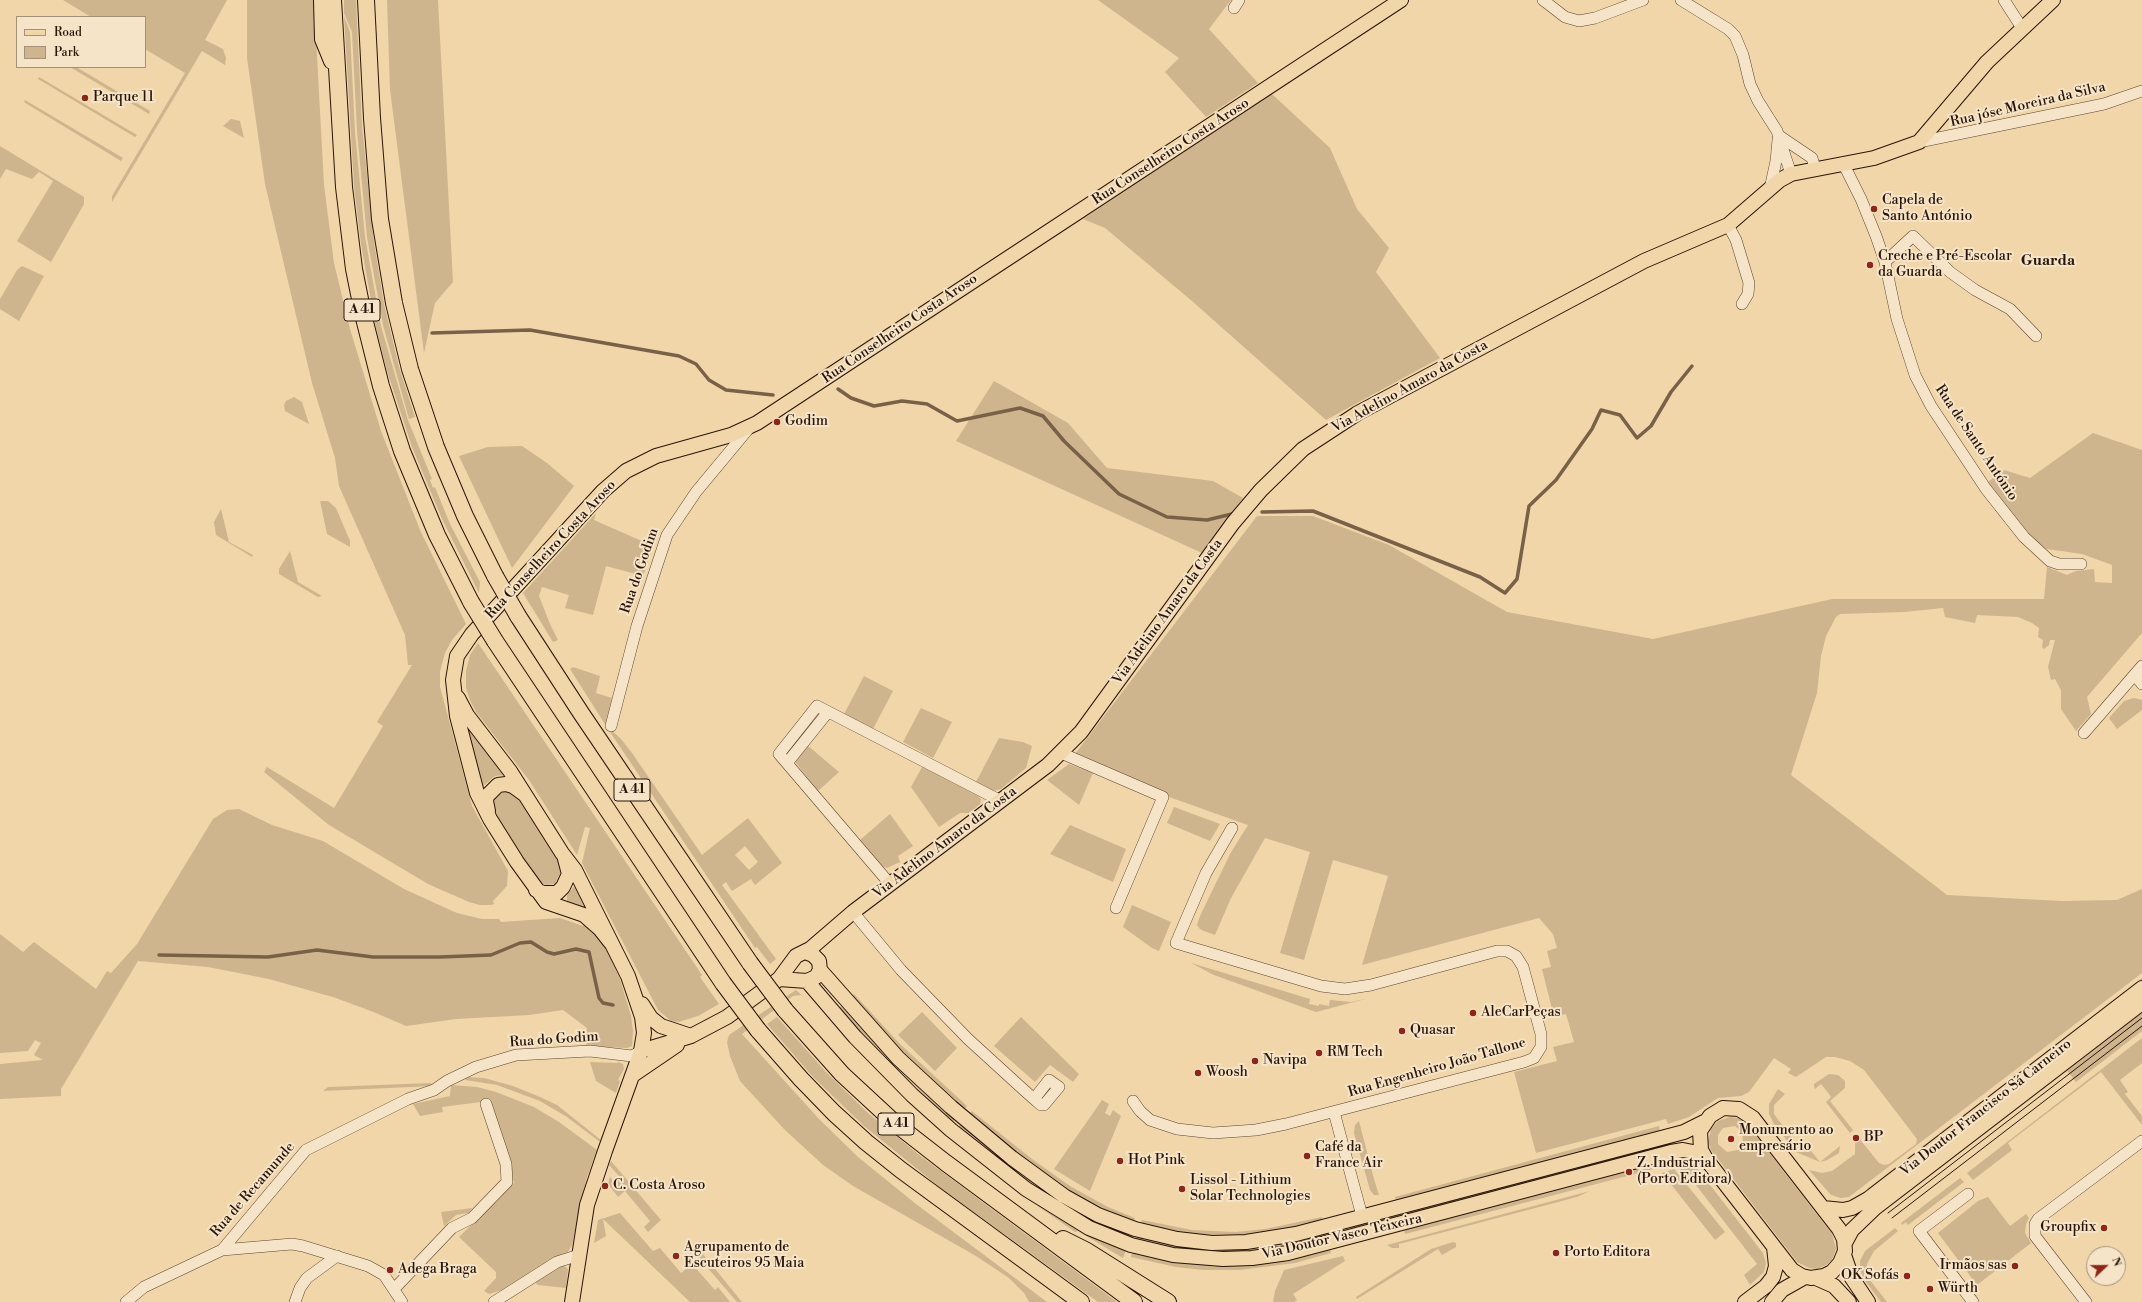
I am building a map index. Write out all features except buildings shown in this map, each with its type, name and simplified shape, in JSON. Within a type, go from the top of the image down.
[{"type":"highway","points":[[322,0],[323,39],[337,71]]},
{"type":"highway","name":"A 41","points":[[334,0],[342,157],[349,231],[356,276],[369,339],[381,386],[402,451],[437,535],[471,602],[495,641],[723,983],[758,1030],[834,1114],[866,1142],[901,1170],[1081,1302]]},
{"type":"highway","name":"A 41","points":[[366,0],[378,190],[384,249],[394,303],[410,369],[436,447],[465,516],[495,576],[518,616],[581,713],[750,963],[785,1010],[838,1069],[896,1124],[1134,1302]]},
{"type":"highway","points":[[1023,1219],[1087,1251],[1168,1302]]},
{"type":"highway","points":[[1051,1280],[1066,1302]]},
{"type":"main road","name":"Rua Conselheiro Costa Aroso","points":[[611,943],[600,929],[584,915],[546,902],[536,890],[490,819],[477,793],[457,716],[454,692],[454,668],[463,644],[612,483],[632,468],[656,456],[717,440],[751,427],[1401,0]]},
{"type":"main road","points":[[1919,142],[1987,62],[2053,0]]},
{"type":"main road","name":"Via Adelino Amaro da Costa","points":[[633,1075],[651,1061],[691,1036],[728,1017],[779,979],[796,956],[805,952],[823,939],[853,912],[1001,801],[1061,753],[1091,719],[1233,523],[1261,490],[1303,449],[1358,413],[1644,261],[1728,225],[1770,189],[1791,174],[1815,168],[1874,158],[1919,142]]},
{"type":"main road","name":"Rua Conselheiro Costa Aroso","points":[[454,692],[468,715],[527,796],[562,853],[580,877],[633,990],[642,1017],[644,1033],[642,1051],[593,1185],[583,1224],[572,1302]]},
{"type":"main road","name":"Rua Conselheiro Costa Aroso","points":[[490,819],[486,801],[487,796],[491,790],[498,785],[506,784],[513,786],[527,796]]},
{"type":"main road","name":"Rua Conselheiro Costa Aroso","points":[[536,890],[543,893],[557,893],[567,883],[568,870],[562,853]]},
{"type":"main road","points":[[779,979],[803,981],[816,977],[823,939]]},
{"type":"main road","points":[[805,952],[813,955],[819,966]]},
{"type":"main road","points":[[791,964],[792,973],[803,981]]},
{"type":"main road","name":"Via Doutor Vasco Teixeira","points":[[819,966],[891,1050],[951,1107],[1064,1196],[1098,1214],[1152,1234],[1177,1239],[1212,1242],[1246,1242],[1281,1237],[1684,1132],[1704,1122],[1710,1116],[1723,1108],[1739,1109],[1754,1118],[1842,1234],[1844,1249],[1852,1278],[1868,1302]]},
{"type":"main road","name":"Via Doutor Vasco Teixeira","points":[[803,981],[880,1063],[951,1130],[1026,1189],[1094,1231],[1145,1249],[1188,1258],[1252,1258],[1288,1253],[1671,1152],[1683,1150],[1703,1154]]},
{"type":"main road","name":"Via Doutor Francisco Sá Carneiro","points":[[1823,1208],[1843,1210],[1852,1208],[1868,1199],[2142,988]]},
{"type":"main road","points":[[633,990],[657,1024],[669,1030],[691,1036]]},
{"type":"main road","name":"Via Doutor Francisco Sá Carneiro","points":[[1772,1302],[1782,1290],[1811,1277],[1832,1272],[1838,1266],[1852,1230],[1875,1208],[2142,1004]]},
{"type":"main road","name":"Via Adelino Amaro da Costa","points":[[642,1051],[691,1036]]},
{"type":"main road","points":[[1704,1122],[1700,1131],[1700,1142],[1703,1154],[1792,1270],[1834,1286],[1849,1302]]},
{"type":"main road","points":[[1362,1216],[1366,1233]]},
{"type":"main road","points":[[1745,1302],[1766,1286],[1773,1277],[1776,1266],[1774,1247]]},
{"type":"street","points":[[1543,0],[1565,17],[1579,21],[1595,18],[1643,0]]},
{"type":"street","points":[[1681,0],[1692,3],[1728,29],[1735,36],[1743,55],[1750,84],[1778,135],[1791,174]]},
{"type":"street","points":[[2004,0],[2022,28]]},
{"type":"street","name":"Rua jóse Moreira da Silva","points":[[1919,142],[2104,104],[2142,92]]},
{"type":"street","points":[[1778,135],[1812,158],[1815,168]]},
{"type":"street","points":[[1770,189],[1776,161],[1778,135]]},
{"type":"street","name":"Rua de Santo António","points":[[1843,164],[1861,199],[1885,262],[1898,319],[1915,376],[1922,390],[1947,431],[1986,489],[2034,547],[2050,561],[2059,564],[2081,564]]},
{"type":"street","points":[[1728,225],[1736,240],[1749,283],[1748,294],[1742,304]]},
{"type":"street","points":[[1885,262],[1913,236],[1950,272],[1975,290],[2010,309],[2036,336]]},
{"type":"street","name":"Rua do Godim","points":[[611,726],[637,626],[667,535],[696,492],[751,427]]},
{"type":"street","points":[[2084,733],[2142,666]]},
{"type":"street","points":[[2134,674],[2142,684]]},
{"type":"street","points":[[890,884],[787,763],[828,712],[1001,801]]},
{"type":"street","points":[[1061,753],[1163,797],[1116,908]]},
{"type":"street","name":"Rua Engenheiro João Tallone","points":[[1133,1101],[1140,1111],[1150,1120],[1177,1130],[1202,1133],[1228,1133],[1270,1128],[1534,1058],[1540,1051],[1542,1039],[1523,967],[1516,956],[1501,951],[1361,987],[1337,989],[1176,943],[1206,873],[1232,828]]},
{"type":"street","points":[[853,912],[901,970],[962,1034],[994,1065],[1034,1099]]},
{"type":"street","name":"Rua do Godim","points":[[447,1081],[476,1067],[516,1055],[590,1051],[632,1056],[642,1051]]},
{"type":"street","name":"Rua de Recamunde","points":[[128,1300],[144,1287],[222,1250],[306,1150],[408,1099],[434,1090],[447,1081]]},
{"type":"street","points":[[394,1288],[452,1228],[472,1218],[507,1182],[506,1164],[486,1104]]},
{"type":"street","name":"Rua Engenheiro João Tallone","points":[[1334,1112],[1362,1216]]},
{"type":"street","points":[[2086,1302],[2035,1236],[2035,1224],[2043,1215],[2142,1141]]},
{"type":"street","points":[[1968,1194],[1919,1232],[1973,1302]]},
{"type":"street","points":[[222,1250],[292,1244],[337,1256],[368,1266],[384,1275],[402,1302]]},
{"type":"street","points":[[295,1302],[300,1288],[307,1278],[337,1256]]},
{"type":"street","points":[[494,1302],[557,1262],[579,1256]]},
{"type":"green space","points":[[63,0],[227,0],[205,40],[223,49],[226,58],[225,65],[202,51],[112,202],[112,196],[185,73],[146,50],[146,16],[89,16]]},
{"type":"green space","points":[[247,0],[314,0],[324,185],[334,263],[350,329],[381,431],[420,530],[466,624],[452,640],[445,653],[440,672],[440,687],[472,806],[508,871],[507,886],[493,901],[494,904],[491,905],[480,905],[469,902],[428,884],[329,825],[264,772],[267,767],[334,808],[383,726],[377,722],[412,665],[408,665],[405,635],[339,486],[335,458],[312,383],[265,184],[247,58]]},
{"type":"green space","points":[[344,0],[356,0],[362,126],[374,242],[384,304],[399,367],[415,417],[409,419],[383,325],[367,237],[357,131],[352,32],[344,13]]},
{"type":"green space","points":[[387,0],[438,0],[453,282],[435,303],[424,353],[390,90]]},
{"type":"green space","points":[[1098,0],[1231,0],[1209,29],[1258,83],[1206,117],[1165,72],[1179,58]]},
{"type":"green space","points":[[344,16],[350,32],[355,132],[365,237],[381,326],[408,420],[432,479],[430,480],[433,488],[435,487],[450,524],[480,582],[479,593],[442,519],[412,447],[387,371],[376,328],[361,244],[354,186]]},
{"type":"green space","points":[[72,68],[78,68],[88,74],[150,111],[149,114]]},
{"type":"green space","points":[[39,77],[137,135],[135,137],[38,79]]},
{"type":"green space","points":[[1272,94],[1330,148],[1357,209],[1389,248],[1376,272],[1440,358],[1326,420],[1192,301],[1105,228],[1083,219]]},
{"type":"green space","points":[[25,100],[123,158],[121,161],[27,104],[24,102]]},
{"type":"green space","points":[[231,119],[240,121],[244,138],[223,126]]},
{"type":"green space","points":[[0,146],[84,197],[84,204],[51,262],[17,241],[53,181],[39,172],[32,179],[6,169],[0,179]]},
{"type":"green space","points":[[22,266],[44,276],[19,321],[0,309],[0,299],[17,270]]},
{"type":"green space","points":[[994,381],[1068,423],[1107,468],[1213,481],[1243,498],[1202,553],[956,441]]},
{"type":"green space","points":[[294,397],[302,402],[309,424],[285,411],[284,405],[286,401]]},
{"type":"green space","points":[[2093,433],[2142,450],[2142,633],[2087,697],[2091,714],[2076,731],[2061,709],[2061,690],[2055,679],[2051,680],[2048,667],[2055,640],[2050,640],[2049,645],[2044,649],[2042,647],[2043,640],[2038,637],[2039,628],[2032,623],[2018,617],[1977,615],[1975,623],[1945,617],[1943,608],[1904,612],[1840,614],[1836,617],[1826,636],[1821,656],[1817,693],[1791,775],[1947,895],[2062,901],[2117,900],[2142,889],[2142,973],[1849,1197],[1841,1198],[1831,1195],[1809,1170],[1822,1173],[1832,1171],[1855,1154],[1855,1139],[1858,1137],[1879,1163],[1884,1165],[1889,1164],[1916,1144],[1917,1139],[1864,1070],[1850,1061],[1835,1057],[1826,1057],[1796,1077],[1788,1073],[1791,1069],[1774,1058],[1749,1092],[1741,1096],[1718,1098],[1689,1117],[1668,1124],[1666,1119],[1536,1153],[1514,1072],[1557,1061],[1553,1047],[1574,1042],[1566,1014],[1554,1017],[1542,969],[1551,967],[1547,951],[1557,948],[1553,934],[1539,918],[1362,965],[1388,876],[1333,860],[1304,960],[1280,953],[1310,852],[1265,838],[1231,898],[1215,935],[1200,929],[1197,925],[1230,854],[1248,825],[1169,797],[1169,794],[1075,754],[1257,516],[1313,516],[1389,545],[1507,612],[1653,639],[1832,599],[2044,599],[2047,567],[2067,575],[2076,571],[2094,569],[2095,582],[2112,583],[2112,565],[2082,554],[2040,548],[1988,482],[2004,470],[2030,478]]},
{"type":"green space","points":[[522,446],[547,463],[574,486],[512,568],[459,456],[488,447]]},
{"type":"green space","points":[[320,501],[328,501],[336,508],[350,541],[350,547],[327,534]]},
{"type":"green space","points":[[221,509],[229,542],[253,555],[252,557],[216,535],[214,522]]},
{"type":"green space","points":[[596,513],[594,520],[653,546],[643,576],[606,566],[593,615],[565,608],[569,595],[542,587],[539,596],[558,640],[553,642],[523,593]]},
{"type":"green space","points":[[290,551],[298,582],[322,596],[318,597],[279,574],[279,569]]},
{"type":"green space","points":[[478,643],[702,975],[700,977],[719,1004],[698,1016],[678,1022],[671,1021],[658,1010],[582,863],[590,828],[585,827],[577,855],[529,780],[476,712],[470,700],[466,688],[466,671],[470,655]]},
{"type":"green space","points":[[573,667],[600,676],[596,693],[612,698],[607,718],[609,728],[621,739],[632,753],[702,855],[748,818],[782,863],[755,885],[751,879],[732,891],[726,882],[722,885],[776,959],[770,964],[757,947],[755,948],[608,729],[570,669]],"holes":[[[745,846],[758,862],[749,870],[735,855]]]},
{"type":"green space","points":[[864,676],[893,691],[873,729],[844,714]]},
{"type":"green space","points":[[2134,698],[2142,700],[2142,710],[2117,729],[2109,718],[2124,701]]},
{"type":"green space","points":[[921,708],[952,722],[933,758],[903,742]]},
{"type":"green space","points":[[464,719],[505,775],[495,776],[482,787]]},
{"type":"green space","points":[[999,738],[1023,742],[1032,746],[1026,768],[1001,789],[994,791],[976,782]]},
{"type":"green space","points":[[807,745],[839,772],[818,791],[796,763],[796,760]]},
{"type":"green space","points":[[1069,764],[1093,773],[1079,805],[1047,780]]},
{"type":"green space","points":[[922,767],[978,796],[981,799],[980,804],[969,813],[960,813],[939,827],[911,787]]},
{"type":"green space","points":[[506,791],[516,793],[561,861],[563,873],[560,879],[554,884],[546,885],[538,882],[493,812],[493,800]]},
{"type":"green space","points":[[1174,807],[1220,824],[1210,841],[1167,823]]},
{"type":"green space","points":[[239,809],[272,825],[323,841],[404,889],[457,913],[482,919],[499,919],[501,922],[560,918],[583,926],[586,921],[603,942],[620,979],[631,1016],[633,1031],[632,1046],[627,1048],[586,1046],[587,1028],[563,1010],[529,1015],[456,1019],[406,1026],[336,998],[269,979],[208,967],[138,961],[61,1089],[61,1096],[0,1099],[0,1064],[43,1060],[34,1055],[41,1043],[35,1040],[28,1051],[0,1053],[0,934],[23,952],[34,942],[96,989],[107,971],[111,973],[137,944],[213,819],[227,810]]},
{"type":"green space","points":[[890,814],[913,846],[898,856],[900,862],[887,868],[882,866],[860,840]]},
{"type":"green space","points":[[1070,825],[1126,849],[1113,882],[1050,854]]},
{"type":"green space","points":[[576,884],[589,905],[583,909],[568,904],[567,901],[567,895]]},
{"type":"green space","points":[[1132,905],[1171,922],[1159,951],[1152,948],[1123,927]]},
{"type":"green space","points":[[1191,963],[1310,999],[1309,1004],[1319,1006],[1319,1004],[1329,1006],[1330,1000],[1351,1002],[1369,998],[1316,1012],[1214,975]]},
{"type":"green space","points":[[2142,978],[2142,981],[1869,1191],[1867,1189]]},
{"type":"green space","points":[[796,990],[806,999],[801,995],[793,996],[742,1034],[819,1119],[858,1157],[916,1204],[1047,1302],[1029,1302],[1024,1293],[1009,1278],[976,1256],[853,1186],[823,1165],[784,1129],[740,1081],[730,1056],[727,1042],[729,1035]]},
{"type":"green space","points":[[854,994],[900,1044],[967,1106],[964,1110],[905,1056],[851,997]]},
{"type":"green space","points":[[841,1006],[897,1065],[955,1119],[953,1122],[871,1044],[838,1008]]},
{"type":"green space","points":[[2142,1010],[2142,1031],[2076,1082],[2067,1071],[1883,1212],[1882,1210]]},
{"type":"green space","points":[[922,1012],[957,1048],[935,1071],[898,1035]]},
{"type":"green space","points":[[777,1017],[826,1072],[867,1112],[918,1154],[1117,1302],[1098,1302],[942,1189],[864,1126],[813,1077],[767,1024]]},
{"type":"green space","points":[[1021,1017],[1079,1074],[1073,1082],[1050,1065],[1035,1082],[994,1046]]},
{"type":"green space","points":[[2142,1038],[2142,1063],[2120,1080],[2128,1092],[2125,1094],[2142,1116],[2142,1125],[2101,1072],[2008,1143],[2012,1150],[1973,1180],[1967,1173]]},
{"type":"green space","points":[[590,1062],[618,1062],[623,1064],[624,1069],[618,1080],[620,1081],[616,1093],[596,1081]]},
{"type":"green space","points":[[1829,1074],[1838,1075],[1845,1081],[1845,1088],[1830,1101],[1853,1130],[1850,1133],[1826,1102],[1831,1097],[1829,1094],[1821,1084],[1815,1089],[1814,1084]]},
{"type":"green space","points":[[468,1075],[468,1077],[484,1078],[513,1086],[557,1105],[601,1140],[600,1142],[567,1117],[540,1101],[497,1085],[465,1080]]},
{"type":"green space","points":[[431,1083],[432,1086],[323,1091],[328,1087]]},
{"type":"green space","points":[[451,1085],[477,1087],[496,1092],[534,1107],[559,1122],[597,1150],[587,1177],[572,1245],[568,1252],[509,1288],[489,1294],[484,1291],[496,1278],[496,1272],[459,1237],[514,1183],[488,1101],[442,1107],[443,1112],[420,1116],[413,1104],[450,1096]]},
{"type":"green space","points":[[1778,1089],[1785,1094],[1774,1105],[1774,1114],[1802,1152],[1808,1147],[1820,1162],[1796,1152],[1774,1124],[1769,1114],[1769,1104]]},
{"type":"green space","points":[[1102,1100],[1109,1104],[1105,1113],[1110,1116],[1113,1110],[1121,1116],[1090,1191],[1054,1169]]},
{"type":"green space","points":[[972,1111],[1032,1159],[1070,1186],[1108,1207],[1135,1218],[1134,1222],[1095,1205],[1069,1190],[1015,1152],[969,1114]]},
{"type":"green space","points":[[1730,1117],[1738,1118],[1747,1124],[1832,1234],[1836,1249],[1832,1260],[1826,1265],[1817,1269],[1809,1268],[1797,1262],[1711,1150],[1708,1142],[1711,1129],[1718,1121]],"holes":[[[1735,1126],[1742,1132],[1743,1143],[1738,1150],[1727,1152],[1718,1144],[1718,1135],[1723,1128]]]},
{"type":"green space","points":[[1359,1121],[1379,1195],[1374,1195],[1370,1190],[1354,1133],[1355,1125]]},
{"type":"green space","points":[[961,1124],[1130,1234],[1129,1237],[1097,1225],[1061,1205],[1021,1177],[958,1127]]},
{"type":"green space","points":[[1659,1126],[1660,1131],[1396,1201],[1395,1197]]},
{"type":"green space","points":[[1664,1143],[1665,1147],[1401,1217],[1400,1213]]},
{"type":"green space","points":[[1840,1146],[1839,1153],[1820,1162]]},
{"type":"green space","points":[[1668,1160],[1669,1165],[1405,1234],[1404,1229]]},
{"type":"green space","points":[[611,1161],[661,1220],[648,1232],[644,1227],[650,1221],[625,1191],[618,1197],[608,1184],[610,1177],[615,1183],[621,1178],[609,1165]]},
{"type":"green space","points":[[1678,1162],[1688,1162],[1696,1167],[1763,1253],[1766,1263],[1764,1272],[1750,1285],[1744,1275],[1757,1264],[1692,1180],[1691,1181],[1680,1169]]},
{"type":"green space","points":[[1674,1169],[1725,1232],[1715,1240],[1662,1173]]},
{"type":"green space","points":[[1960,1178],[1964,1182],[1908,1225],[1906,1222],[1902,1225],[1901,1223]]},
{"type":"green space","points":[[1590,1191],[1577,1197],[1399,1244],[1399,1248],[1392,1248],[1387,1245]]},
{"type":"green space","points":[[1988,1197],[2010,1226],[2026,1214],[2029,1218],[2026,1224],[2025,1233],[2031,1243],[1977,1285],[1938,1233],[1978,1201]]},
{"type":"green space","points":[[1035,1204],[1085,1234],[1126,1250],[1123,1258],[1078,1231],[1075,1232]]},
{"type":"green space","points":[[472,1208],[468,1213],[456,1215],[444,1226],[441,1212]]},
{"type":"green space","points":[[620,1213],[653,1251],[660,1248],[681,1273],[692,1264],[715,1290],[718,1287],[730,1302],[690,1302],[603,1219],[606,1236],[594,1243],[598,1220]]},
{"type":"green space","points":[[1322,1217],[1323,1221],[1289,1229],[1238,1236],[1176,1232],[1141,1223],[1142,1220],[1192,1230],[1236,1232],[1265,1229]]},
{"type":"green space","points":[[1895,1228],[1898,1231],[1874,1251],[1867,1264],[1867,1272],[1870,1280],[1887,1302],[1881,1302],[1863,1278],[1860,1270],[1860,1261],[1865,1251]]},
{"type":"green space","points":[[1326,1232],[1327,1236],[1278,1248],[1230,1253],[1174,1248],[1136,1239],[1137,1236],[1174,1245],[1257,1247],[1288,1242]]},
{"type":"green space","points":[[1453,1242],[1456,1243],[1456,1247],[1442,1255],[1438,1249],[1357,1299],[1356,1297],[1431,1249]]},
{"type":"green space","points":[[698,1248],[742,1302],[737,1302],[694,1252]]},
{"type":"green space","points":[[1330,1249],[1331,1253],[1295,1263],[1240,1270],[1203,1270],[1176,1267],[1131,1257],[1132,1252],[1172,1262],[1220,1266]]},
{"type":"green space","points":[[1343,1256],[1345,1261],[1293,1294],[1297,1300],[1294,1302],[1273,1302],[1275,1291],[1284,1270]]},
{"type":"green space","points":[[563,1265],[568,1269],[566,1288],[538,1285],[536,1283],[536,1281]]},
{"type":"waterway","points":[[432,333],[530,330],[679,356],[696,364],[709,380],[726,390],[773,395]]},
{"type":"waterway","points":[[1262,512],[1313,511],[1480,577],[1505,593],[1517,579],[1529,506],[1556,480],[1592,429],[1601,410],[1620,415],[1637,438],[1651,426],[1671,392],[1692,366]]},
{"type":"waterway","points":[[838,389],[851,398],[874,406],[902,401],[927,404],[957,421],[1020,408],[1043,416],[1064,441],[1119,494],[1167,517],[1207,520],[1232,514]]},
{"type":"waterway","points":[[159,955],[268,957],[317,950],[373,957],[440,957],[491,955],[520,943],[531,942],[547,952],[554,954],[576,949],[589,952],[599,998],[603,1003],[613,1005]]},
{"type":"tram line","points":[[1888,1213],[2142,1018]]},
{"type":"tram line","points":[[1892,1218],[2142,1026]]},
{"type":"place","name":"Parque 11","points":[[85,98]]},
{"type":"place","name":"Capela de Santo António","points":[[1874,209]]},
{"type":"place","name":"Creche e Pré-Escolar da Guarda","points":[[1870,265]]},
{"type":"place","name":"Godim","points":[[777,422]]},
{"type":"place","name":"AleCarPeças","points":[[1473,1013]]},
{"type":"place","name":"Quasar","points":[[1402,1031]]},
{"type":"place","name":"RM Tech","points":[[1319,1053]]},
{"type":"place","name":"Navipa","points":[[1255,1061]]},
{"type":"place","name":"Woosh","points":[[1198,1073]]},
{"type":"place","name":"BP","points":[[1856,1138]]},
{"type":"place","name":"Monumento ao empresário","points":[[1731,1139]]},
{"type":"place","name":"Café da France Air","points":[[1307,1156]]},
{"type":"place","name":"Hot Pink","points":[[1120,1161]]},
{"type":"place","name":"Z. Industrial (Porto Editora)","points":[[1629,1172]]},
{"type":"place","name":"C. Costa Aroso","points":[[605,1186]]},
{"type":"place","name":"Lissol - Lithium Solar Technologies","points":[[1182,1189]]},
{"type":"place","name":"Groupfix","points":[[2104,1228]]},
{"type":"place","name":"Porto Editora","points":[[1556,1253]]},
{"type":"place","name":"Agrupamento de Escuteiros 95 Maia","points":[[676,1256]]},
{"type":"place","name":"Irmãos sas","points":[[2015,1266]]},
{"type":"place","name":"Adega Braga","points":[[390,1270]]},
{"type":"place","name":"OK Sofás","points":[[1907,1276]]},
{"type":"place","name":"Würth","points":[[1930,1289]]},
{"type":"district","name":"Guarda","points":[[2048,261]]}]
